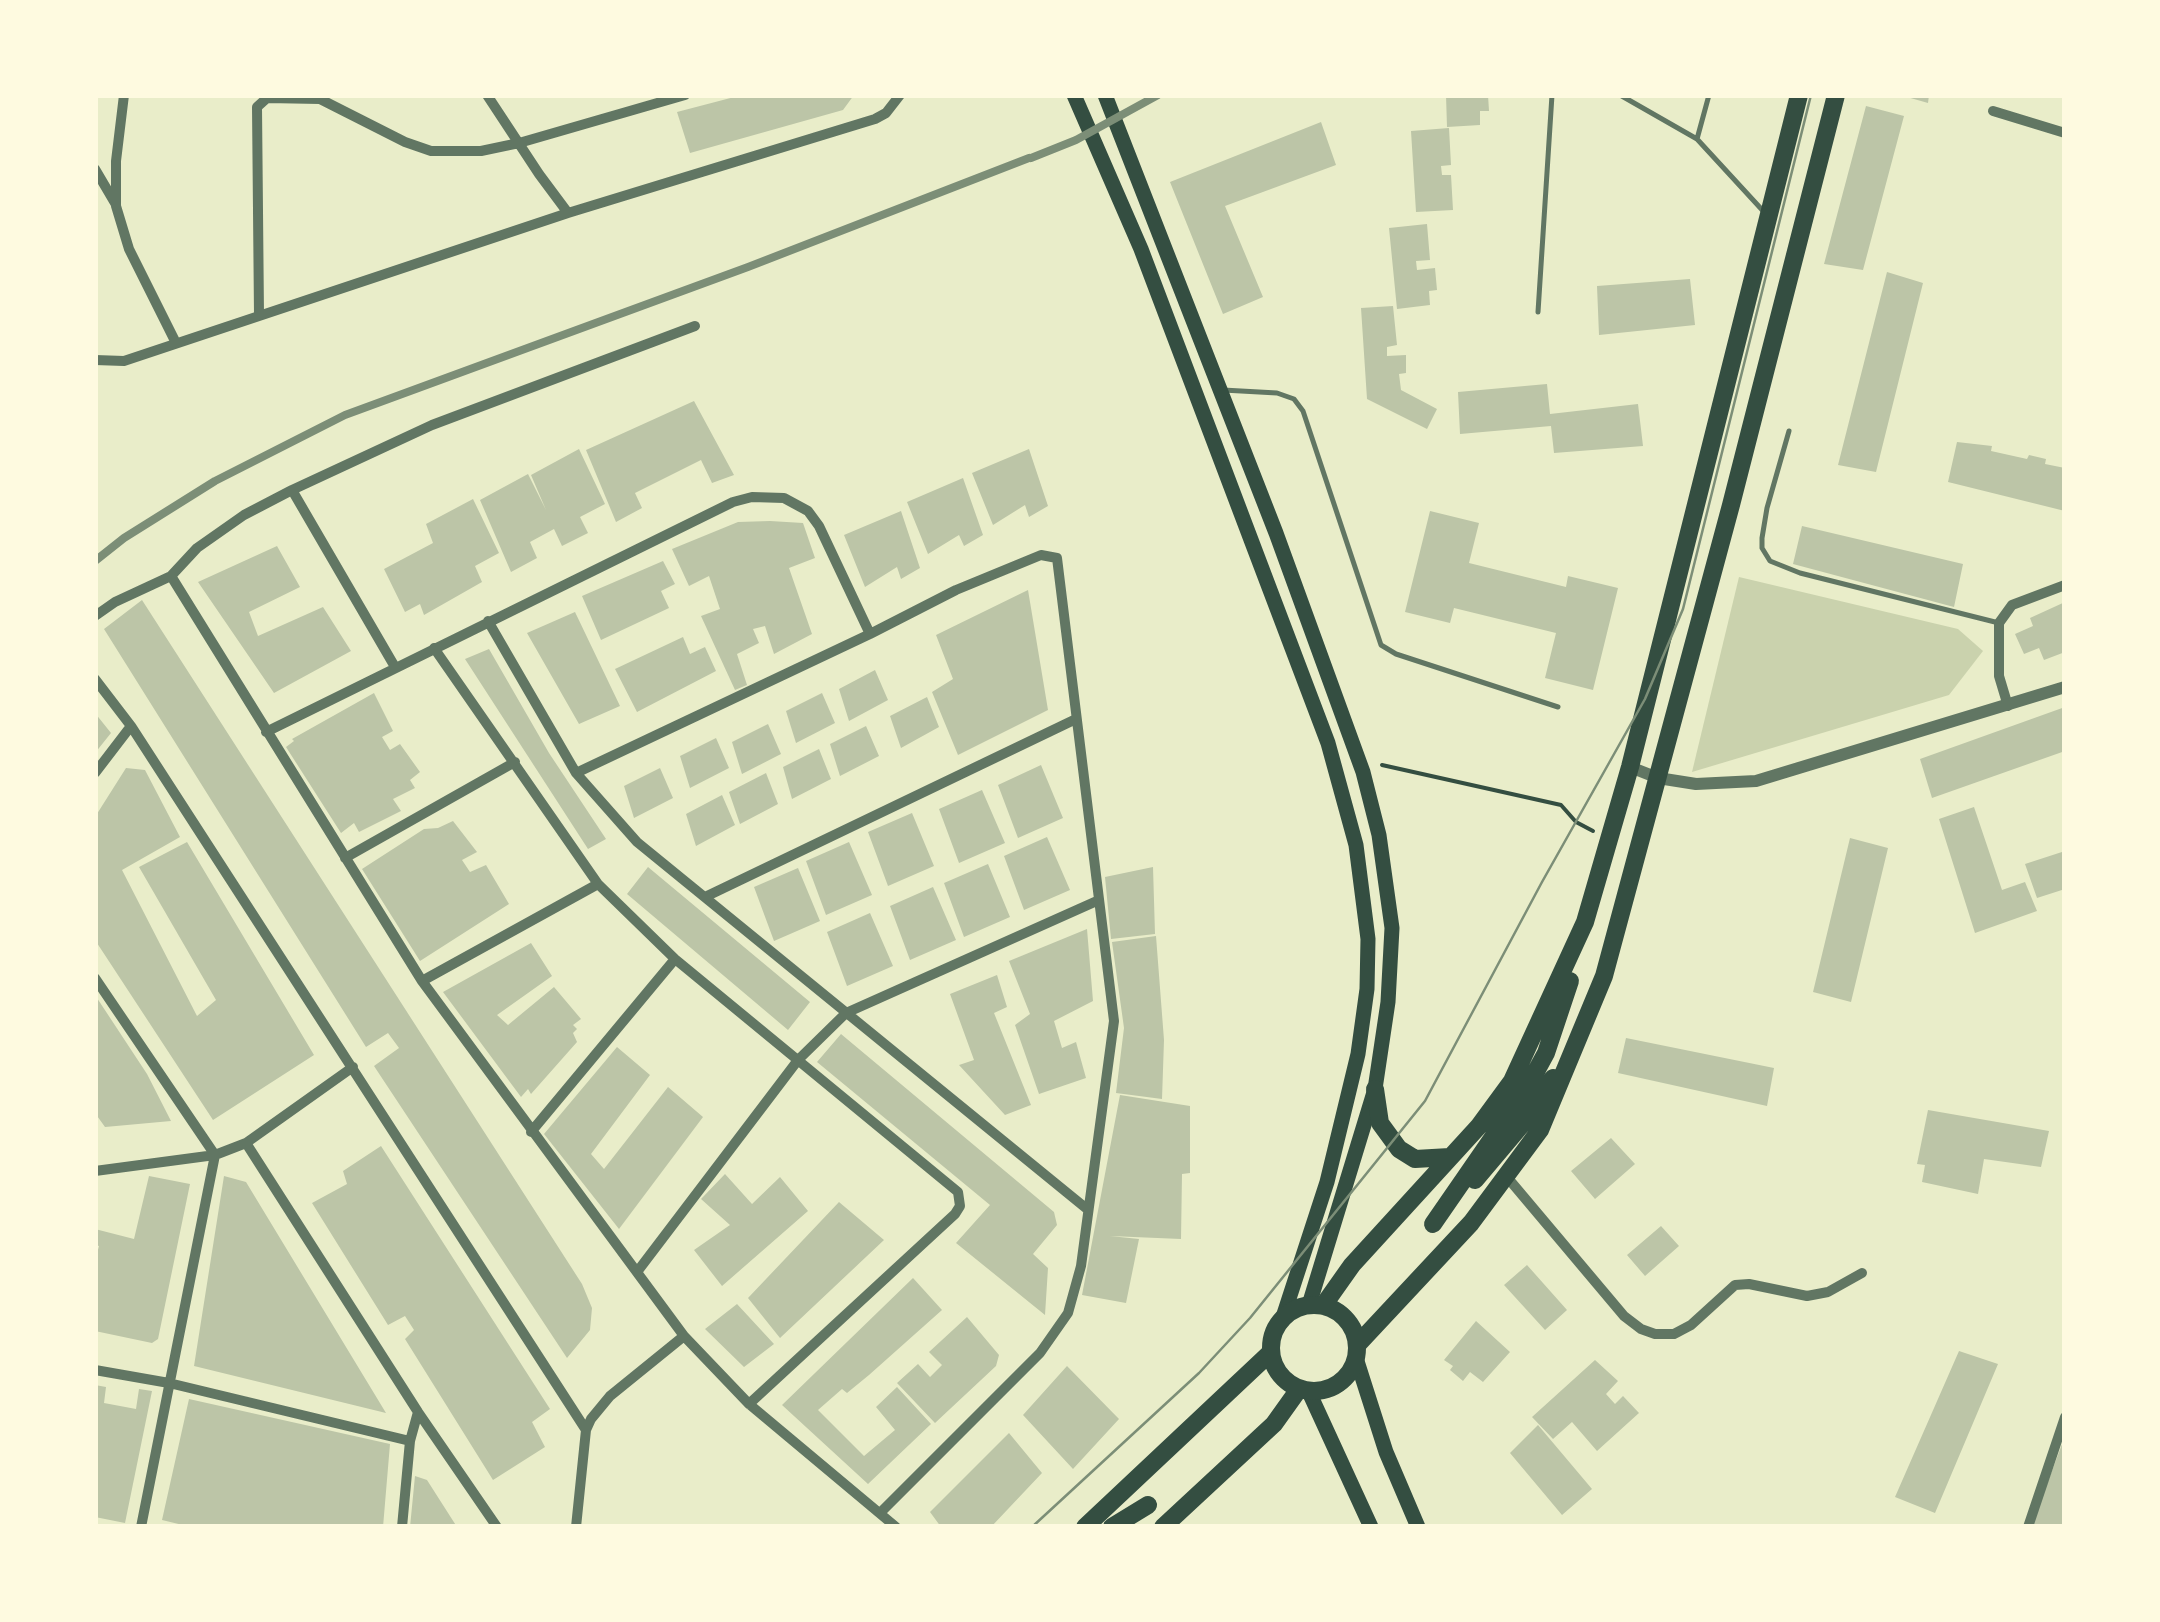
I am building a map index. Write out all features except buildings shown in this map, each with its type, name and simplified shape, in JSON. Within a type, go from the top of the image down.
[{"type":"main road","points":[[1074,95],[1141,249],[1328,744],[1356,845],[1368,939],[1367,990],[1358,1054],[1328,1182],[1283,1317],[1275,1328],[1270,1353],[1085,1527]]},
{"type":"main road","points":[[1105,95],[1358,759],[1380,835],[1392,928],[1388,1002],[1374,1089],[1316,1305]]},
{"type":"main road","points":[[1579,1037],[1529,1116],[1433,1224],[1527,1088],[1561,1016],[1630,767],[1799,95]]},
{"type":"main road","points":[[1270,1353],[1280,1375],[1304,1390],[1321,1391],[1344,1380],[1357,1352],[1472,1223],[1540,1130],[1604,976],[1836,95]]},
{"type":"main road","points":[[1283,1317],[1316,1305],[1479,1126],[1512,1081],[1585,922]]},
{"type":"main road","points":[[1374,1089],[1380,1123],[1399,1149],[1415,1159],[1451,1156]]},
{"type":"main road","points":[[1316,1305],[1334,1309],[1350,1324],[1386,1452],[1418,1527]]},
{"type":"main road","points":[[1163,1527],[1274,1424],[1304,1390]]},
{"type":"main road","points":[[1304,1390],[1371,1527]]},
{"type":"main road","points":[[1112,1527],[1148,1504],[1129,1527]]},
{"type":"street","points":[[116,206],[116,162],[124,95]]},
{"type":"street","points":[[488,95],[568,213]]},
{"type":"street","points":[[260,316],[257,107],[267,98],[320,99],[405,142],[431,150],[481,151],[684,95]]},
{"type":"street","points":[[95,360],[114,363],[568,213],[875,119],[886,113],[900,95]]},
{"type":"street","points":[[1993,111],[2065,133]]},
{"type":"street","points":[[95,169],[116,206],[129,248],[176,343]]},
{"type":"street","points":[[95,616],[171,576],[198,548],[244,515],[292,490],[432,425],[694,326]]},
{"type":"street","points":[[292,490],[395,667]]},
{"type":"street","points":[[266,732],[733,502],[769,496],[796,503],[819,526],[870,634]]},
{"type":"street","points":[[576,772],[956,590],[1041,555],[1054,555],[1061,579],[1114,1020],[1075,1297],[1040,1353],[881,1512]]},
{"type":"street","points":[[171,576],[422,981],[684,1336],[749,1404],[896,1527]]},
{"type":"street","points":[[2008,706],[1999,676],[1999,623],[2012,605],[2065,585]]},
{"type":"street","points":[[488,621],[576,772],[636,842],[1087,1209]]},
{"type":"street","points":[[434,648],[598,884],[675,959],[958,1192],[960,1206],[929,1240],[749,1404]]},
{"type":"street","points":[[95,679],[132,726],[586,1430]]},
{"type":"street","points":[[1630,767],[1658,778],[1696,784],[1756,781],[2065,687]]},
{"type":"street","points":[[705,898],[1076,720]]},
{"type":"street","points":[[95,773],[132,726]]},
{"type":"street","points":[[345,858],[515,762]]},
{"type":"street","points":[[422,981],[598,884]]},
{"type":"street","points":[[637,1272],[798,1060],[846,1013],[1099,900]]},
{"type":"street","points":[[531,1132],[675,959]]},
{"type":"street","points":[[95,978],[215,1155],[140,1527]]},
{"type":"street","points":[[95,1171],[215,1155],[246,1143],[353,1068]]},
{"type":"street","points":[[246,1143],[496,1527]]},
{"type":"street","points":[[1507,1177],[1624,1316],[1640,1329],[1655,1334],[1674,1334],[1691,1325],[1734,1286],[1749,1284],[1808,1296],[1828,1292],[1862,1273]]},
{"type":"street","points":[[576,1527],[590,1418],[610,1396],[684,1336]]},
{"type":"street","points":[[95,1370],[170,1383],[410,1440]]},
{"type":"street","points":[[402,1527],[410,1440],[418,1412]]},
{"type":"street","points":[[2028,1527],[2065,1418]]},
{"type":"lane","points":[[1538,312],[1552,95]]},
{"type":"lane","points":[[1620,95],[1697,139],[1767,216]]},
{"type":"lane","points":[[1697,139],[1708,95]]},
{"type":"lane","points":[[1220,390],[1277,393],[1294,399],[1303,412],[1381,645],[1396,654],[1558,707]]},
{"type":"lane","points":[[1789,431],[1762,538],[1762,548],[1770,561],[1800,573],[1999,623]]},
{"type":"path","points":[[1358,759],[1560,805],[1584,828],[1609,837]]},
{"type":"green space","points":[[1739,577],[1958,629],[1983,651],[1949,695],[1692,772]]},
{"type":"tram line","points":[[1032,1527],[1199,1373],[1250,1318],[1425,1101],[1645,699],[1683,609],[1811,95]]},
{"type":"railway","points":[[1031,158],[1076,140],[1158,95]]},
{"type":"railway","points":[[95,561],[124,538],[215,481],[345,415],[748,267],[1029,158]]}]
